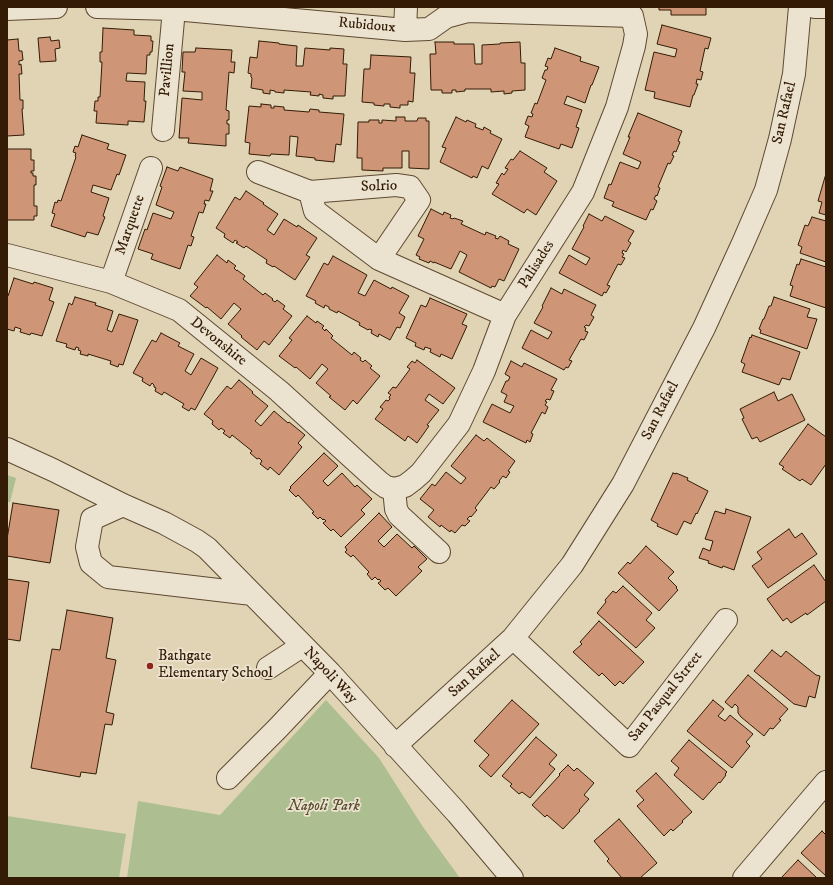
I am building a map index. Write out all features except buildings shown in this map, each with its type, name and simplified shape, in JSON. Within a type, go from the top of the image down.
[{"type":"street","points":[[7,9],[56,7]]},
{"type":"street","name":"Rubidoux","points":[[97,7],[174,9],[405,30],[429,29],[446,17],[468,11],[635,12]]},
{"type":"street","points":[[405,30],[406,7]]},
{"type":"street","name":"San Rafael","points":[[395,746],[513,638],[572,565],[623,484],[704,328],[766,190],[780,139],[794,74],[800,7]]},
{"type":"street","points":[[815,7],[826,7]]},
{"type":"street","name":"Pavillion","points":[[163,130],[174,9]]},
{"type":"street","name":"Palisades","points":[[394,489],[405,486],[421,473],[459,424],[484,371],[505,315],[583,192],[617,107],[634,46],[636,34],[635,12]]},
{"type":"street","name":"Marquette","points":[[111,282],[151,168]]},
{"type":"street","name":"Solrio","points":[[258,172],[310,192],[396,185],[410,187],[419,200],[379,259]]},
{"type":"street","points":[[310,192],[315,211],[379,259],[505,315]]},
{"type":"street","name":"Devonshire","points":[[7,255],[111,282],[179,310],[279,391],[379,482],[386,487],[394,489]]},
{"type":"street","name":"Napoli Way","points":[[7,449],[164,523],[207,548],[330,673],[457,813],[512,878]]},
{"type":"street","points":[[394,489],[396,509],[399,515],[439,552]]},
{"type":"street","points":[[123,505],[92,519],[87,547],[91,563],[108,577],[252,594]]},
{"type":"street","name":"San Pasqual Street","points":[[513,638],[629,746],[726,620]]},
{"type":"street","points":[[268,668],[302,646]]},
{"type":"street","points":[[228,778],[330,673]]},
{"type":"street","points":[[744,878],[826,782]]},
{"type":"green space","points":[[7,475],[16,478],[10,502],[7,502]]},
{"type":"green space","name":"Napoli Park","points":[[326,700],[379,758],[423,827],[460,878],[127,878],[138,801],[220,815]]},
{"type":"green space","points":[[7,816],[126,834],[119,878],[7,878]]},
{"type":"place","name":"Bathgate Elementary School","points":[[150,666]]}]
